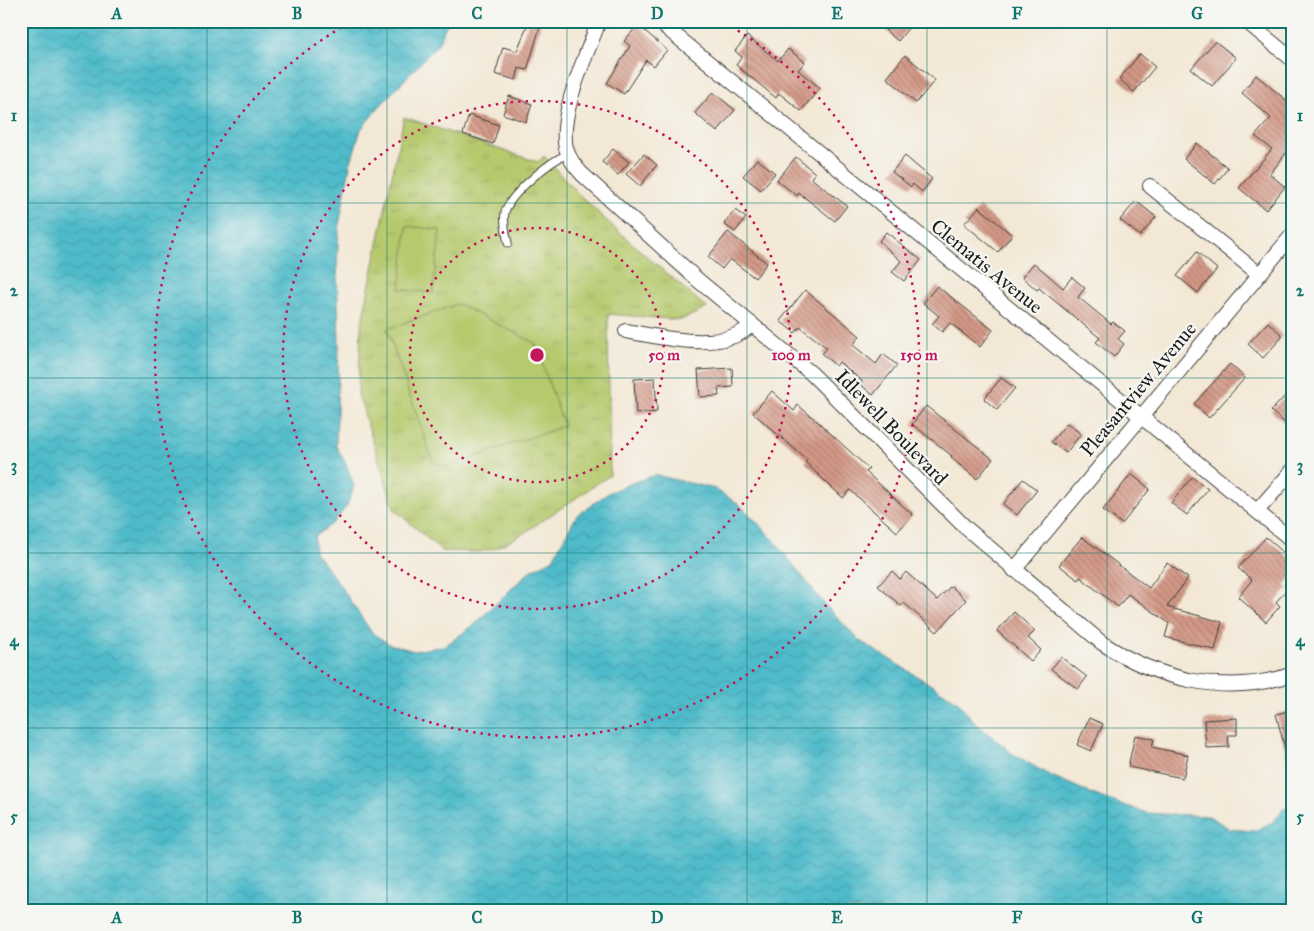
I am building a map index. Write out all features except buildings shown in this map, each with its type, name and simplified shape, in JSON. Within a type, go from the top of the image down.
[{"type":"street","name":"Idlewell Boulevard","points":[[598,21],[568,109],[564,131],[568,154],[582,174],[686,270],[812,374],[950,514],[1102,643],[1124,656],[1159,672],[1189,681],[1225,684],[1262,682],[1293,674]]},
{"type":"street","name":"Clematis Avenue","points":[[658,21],[1293,541]]},
{"type":"street","points":[[1246,21],[1293,60]]},
{"type":"street","points":[[1150,186],[1260,274]]},
{"type":"street","name":"Pleasantview Avenue","points":[[1014,570],[1293,234]]},
{"type":"street","points":[[626,331],[676,340],[704,341],[741,333],[752,324]]},
{"type":"street","points":[[1257,511],[1293,470]]},
{"type":"lane","points":[[508,243],[504,218],[508,204],[547,165],[568,154]]},
{"type":"green space","points":[[404,117],[538,162],[544,156],[562,177],[602,216],[707,308],[681,320],[608,314],[610,475],[524,533],[496,548],[479,552],[442,551],[394,509],[358,394],[361,327]]},
{"type":"green space","points":[[407,226],[440,230],[433,293],[400,289]]},
{"type":"green space","points":[[458,304],[535,343],[564,426],[445,467],[433,462],[387,329]]},
{"type":"water","points":[[21,21],[448,21],[438,44],[361,129],[350,165],[339,226],[337,264],[339,346],[336,446],[346,464],[354,486],[347,506],[333,523],[314,537],[315,552],[372,633],[389,644],[414,651],[445,646],[474,625],[531,570],[552,560],[577,515],[610,492],[656,475],[715,489],[741,506],[771,537],[826,606],[860,641],[957,701],[975,723],[1012,753],[1047,774],[1102,798],[1147,813],[1209,816],[1230,829],[1254,831],[1273,822],[1283,809],[1293,806],[1293,910],[21,910]]}]
